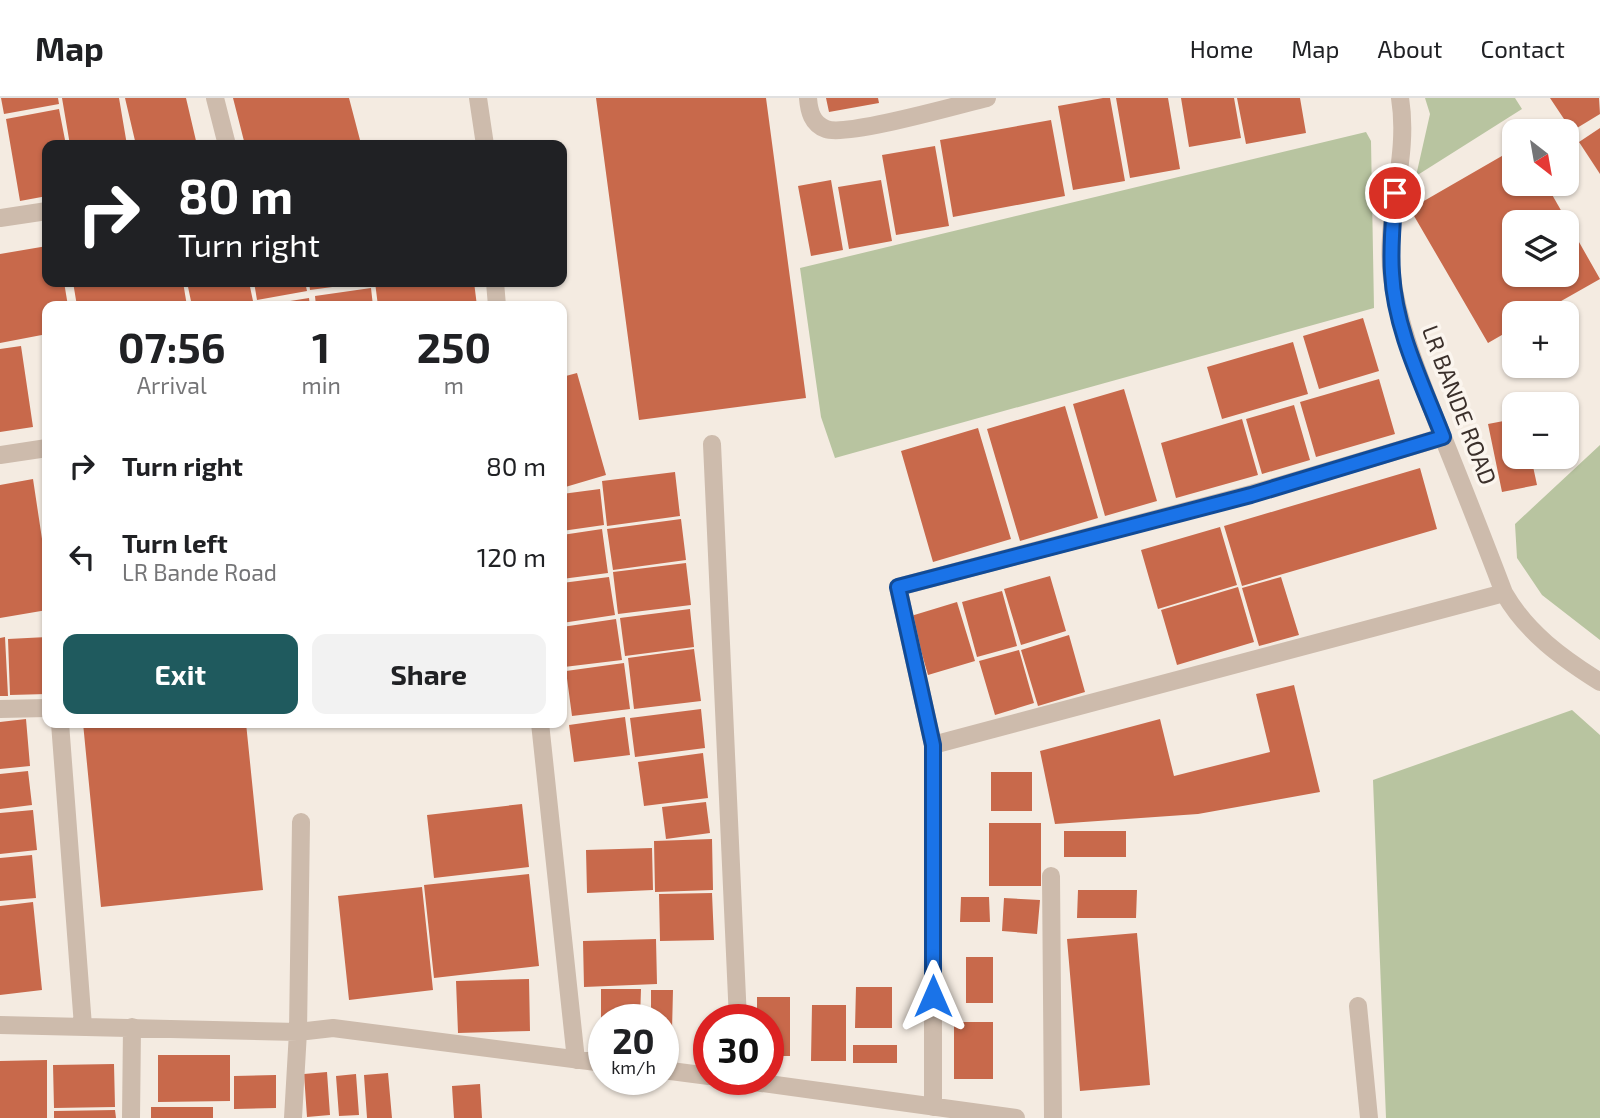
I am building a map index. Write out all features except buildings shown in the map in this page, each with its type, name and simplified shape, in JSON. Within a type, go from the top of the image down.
[{"type":"street","points":[[215,98],[226,140]]},
{"type":"street","points":[[478,98],[482,140]]},
{"type":"street","points":[[808,98],[809,112],[818,125],[829,131],[853,130],[987,98]]},
{"type":"street","name":"LR BANDE ROAD","points":[[1400,98],[1404,118],[1403,149],[1395,193],[1391,239],[1392,276],[1408,347],[1504,593],[1537,636],[1559,655],[1600,682]]},
{"type":"street","points":[[0,218],[42,212]]},
{"type":"street","points":[[933,1107],[933,745],[898,587],[1251,495],[1443,437]]},
{"type":"street","points":[[712,443],[737,1004]]},
{"type":"street","points":[[0,455],[42,449]]},
{"type":"street","points":[[933,745],[1504,593]]},
{"type":"street","points":[[0,709],[42,708]]},
{"type":"street","points":[[60,728],[83,1026]]},
{"type":"street","points":[[541,728],[576,1060]]},
{"type":"street","points":[[293,1118],[298,1032],[301,822]]},
{"type":"street","points":[[1051,876],[1052,1118]]},
{"type":"street","points":[[1357,1006],[1369,1118]]},
{"type":"street","points":[[0,1025],[298,1032],[333,1028],[588,1061]]},
{"type":"street","points":[[131,1118],[132,1027]]},
{"type":"street","points":[[784,1086],[1016,1118]]},
{"type":"green space","points":[[1425,98],[1515,98],[1522,109],[1502,119],[1502,122],[1416,176],[1430,114]]},
{"type":"green space","points":[[1366,132],[1371,141],[1374,308],[835,458],[821,417],[800,268]]},
{"type":"green space","points":[[1600,445],[1600,640],[1542,595],[1517,558],[1515,524],[1574,469],[1579,469],[1579,465]]},
{"type":"green space","points":[[1572,710],[1600,735],[1600,1118],[1386,1118],[1373,780]]},
{"type":"route","points":[[933,996],[933,745],[898,587],[1251,495],[1443,437],[1408,347],[1399,315],[1392,276],[1391,239],[1395,193]]}]
